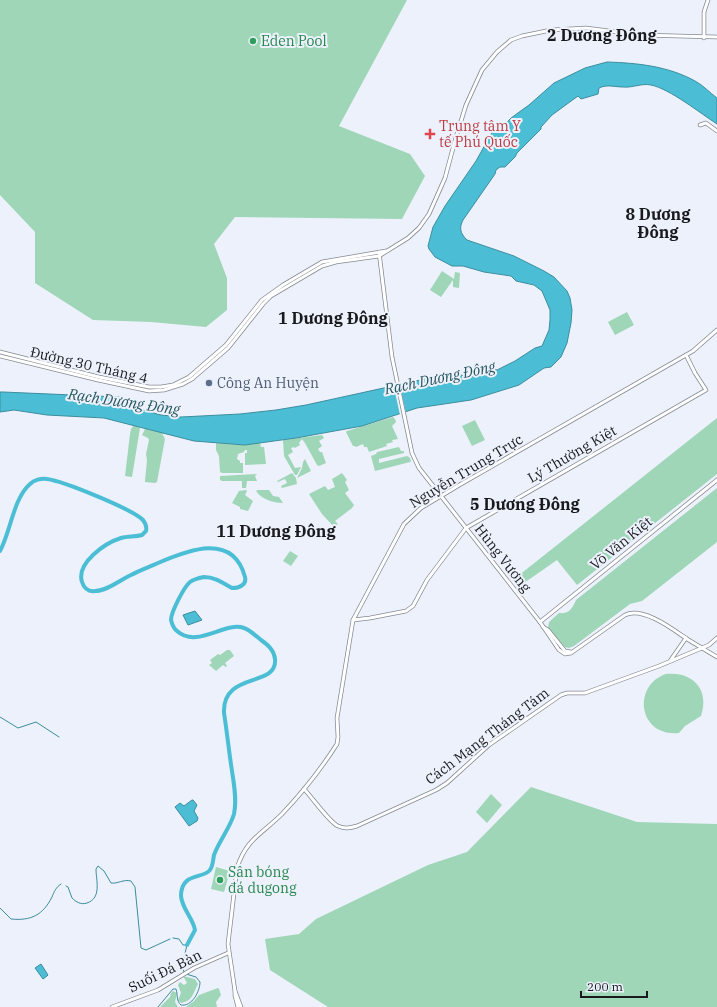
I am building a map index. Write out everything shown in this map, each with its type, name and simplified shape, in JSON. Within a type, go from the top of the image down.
[{"type":"main road","points":[[704,38],[704,12],[708,0]]},
{"type":"main road","name":"Đường 30 Tháng 4","points":[[0,356],[149,389],[173,385],[190,379],[225,348],[262,303],[284,287],[322,264],[379,254],[408,238],[419,228],[429,214],[445,178],[466,105],[482,70],[501,48],[511,40],[522,36],[551,30],[586,28],[640,35],[704,38],[717,37]]},
{"type":"main road","points":[[700,125],[706,123],[717,131]]},
{"type":"main road","name":"Hùng Vương","points":[[379,254],[386,322],[404,419],[414,457],[419,468],[543,627],[548,630],[565,651],[574,651],[625,615],[632,613],[641,614],[661,622],[717,657]]},
{"type":"main road","name":"Nguyễn Trung Trực","points":[[241,1007],[228,953],[228,938],[237,868],[240,856],[250,841],[281,815],[304,789],[338,741],[337,718],[353,620],[404,524],[419,510],[442,496],[693,351],[717,330]]},
{"type":"main road","name":"Đường 30 Tháng 4","points":[[0,352],[47,366]]},
{"type":"main road","name":"Lý Thường Kiệt","points":[[353,620],[402,612],[413,606],[427,580],[466,528],[706,390],[686,355]]},
{"type":"main road","name":"Võ Văn Kiệt","points":[[540,622],[717,480]]},
{"type":"main road","points":[[670,661],[686,638]]},
{"type":"main road","name":"Cách Mạng Tháng Tám","points":[[304,789],[332,821],[339,826],[350,828],[357,826],[436,790],[451,779],[489,745],[560,695],[567,693],[585,693],[709,645],[717,638]]},
{"type":"main road","name":"Suối Đá Bàn","points":[[112,1007],[154,992],[194,968],[228,953]]},
{"type":"main road","name":"Nguyễn Trung Trực","points":[[236,991],[235,996],[238,1007]]},
{"type":"green space","points":[[0,0],[407,0],[339,126],[410,154],[425,176],[402,219],[235,217],[214,244],[227,278],[227,310],[206,327],[151,322],[93,320],[35,283],[35,232],[0,195]]},
{"type":"green space","points":[[442,271],[454,279],[455,272],[460,273],[459,288],[453,287],[453,280],[441,297],[430,290]]},
{"type":"green space","points":[[627,312],[634,325],[615,335],[608,322]]},
{"type":"green space","points":[[393,417],[396,422],[392,426],[398,439],[392,440],[393,442],[386,444],[387,446],[369,452],[367,447],[364,447],[363,444],[356,447],[353,446],[346,432],[347,431]]},
{"type":"green space","points":[[717,418],[717,474],[577,585],[557,560],[524,583],[518,576]]},
{"type":"green space","points":[[475,420],[485,440],[472,446],[462,426]]},
{"type":"green space","points":[[134,425],[140,428],[132,477],[125,476],[130,434]]},
{"type":"green space","points":[[145,429],[162,433],[165,439],[157,482],[155,483],[145,482],[147,460],[146,454],[149,440],[142,435]]},
{"type":"green space","points":[[322,435],[324,438],[319,441],[322,446],[318,449],[322,452],[326,463],[319,466],[317,465],[302,439],[299,443],[300,445],[295,448],[291,448],[293,452],[288,455],[295,468],[301,467],[297,475],[295,475],[284,456],[283,440]]},
{"type":"green space","points":[[216,443],[245,445],[260,443],[261,447],[264,447],[266,464],[245,465],[245,453],[247,453],[247,450],[245,450],[244,452],[238,454],[237,459],[240,463],[243,463],[243,473],[222,473],[220,472]]},
{"type":"green space","points":[[399,447],[401,451],[404,451],[404,453],[379,459],[379,463],[407,456],[410,458],[410,462],[375,471],[371,456],[377,452]]},
{"type":"green space","points":[[305,459],[311,471],[297,478],[302,468]]},
{"type":"green space","points":[[292,473],[296,478],[297,484],[282,488],[281,486],[287,483],[285,479],[278,482],[277,481]]},
{"type":"green space","points":[[342,473],[347,480],[345,482],[349,490],[345,493],[354,505],[335,521],[338,524],[334,527],[322,514],[309,494],[325,486],[328,490],[335,487],[332,479]]},
{"type":"green space","points":[[257,474],[255,476],[257,481],[247,481],[246,488],[242,488],[242,481],[220,480],[220,476]]},
{"type":"green space","points":[[717,488],[717,542],[642,601],[630,604],[574,646],[569,648],[565,647],[548,628],[549,622],[559,613],[568,612],[576,600]]},
{"type":"green space","points":[[246,490],[245,495],[253,501],[248,511],[240,509],[240,507],[232,503],[239,491]]},
{"type":"green space","points":[[269,490],[273,496],[279,497],[283,503],[264,498],[258,494],[256,491]]},
{"type":"green space","points":[[290,551],[298,556],[291,566],[283,561]]},
{"type":"green space","points":[[227,650],[230,650],[234,656],[225,663],[227,666],[226,667],[223,665],[216,671],[209,665],[212,663],[210,660]]},
{"type":"green space","points":[[666,674],[676,674],[691,679],[701,690],[703,698],[701,716],[685,726],[679,733],[665,732],[655,727],[648,719],[644,709],[644,699],[648,688],[655,680]]},
{"type":"green space","points":[[531,787],[637,822],[717,824],[717,1007],[328,1007],[270,970],[265,939],[299,934],[316,919],[428,865],[467,852]]},
{"type":"green space","points":[[491,794],[502,805],[487,823],[476,812]]},
{"type":"green space","name":"Sân bóng đá dugong","points":[[216,867],[230,871],[224,892],[211,889]]},
{"type":"green space","points":[[183,976],[195,979],[198,984],[190,998],[181,1003],[178,1000],[181,993],[178,985],[180,982],[184,985],[187,983]]},
{"type":"green space","points":[[218,988],[221,995],[216,1002],[217,1007],[186,1007],[199,995]]},
{"type":"green space","points":[[173,991],[177,993],[175,1002],[178,1007],[160,1007],[170,997]]},
{"type":"water","points":[[607,62],[652,66],[674,72],[695,81],[717,98],[717,124],[676,96],[659,87],[651,85],[627,87],[605,86],[599,88],[598,94],[581,99],[578,96],[552,115],[541,127],[541,129],[505,167],[500,167],[496,170],[495,174],[463,220],[461,230],[467,240],[514,256],[544,271],[554,277],[567,291],[572,310],[567,343],[561,357],[551,367],[544,368],[519,385],[471,400],[417,408],[362,426],[296,438],[245,445],[194,441],[104,418],[47,415],[14,410],[0,412],[0,392],[119,397],[143,410],[161,415],[181,417],[240,414],[276,410],[306,405],[434,377],[465,375],[468,377],[476,376],[480,369],[489,368],[497,370],[515,361],[535,348],[542,346],[549,330],[550,310],[542,291],[534,285],[516,281],[511,276],[484,272],[463,266],[452,266],[435,257],[428,246],[433,227],[445,206],[476,161],[495,127],[498,125],[502,128],[511,118],[529,105],[554,83],[585,68]]},
{"type":"water","points":[[195,611],[202,620],[188,625],[183,615]]},
{"type":"water","points":[[192,800],[197,805],[194,811],[198,818],[197,821],[189,826],[175,807],[180,803],[184,806]]},
{"type":"water","points":[[41,964],[48,975],[43,979],[35,968]]},
{"type":"pier","points":[[399,382],[406,413],[400,415],[393,383]]},
{"type":"waterway","name":"Rạch Dương Đông","points":[[0,551],[16,507],[24,490],[34,481],[45,479],[55,481],[97,496],[126,509],[143,520],[146,524],[146,531],[142,535],[124,537],[107,544],[87,561],[81,575],[82,582],[88,590],[100,591],[141,570],[183,553],[196,550],[208,548],[220,549],[231,554],[239,563],[245,577],[245,582],[242,586],[232,588],[208,577],[193,580],[187,585],[181,594],[173,611],[171,620],[177,631],[185,636],[193,637],[202,636],[228,628],[244,628],[268,646],[272,650],[275,659],[274,668],[268,674],[240,685],[232,691],[226,700],[224,713],[234,787],[235,809],[230,824],[214,855],[210,870],[207,873],[193,877],[185,883],[182,888],[182,901],[195,930],[187,945]]},
{"type":"waterway","points":[[0,717],[18,728],[36,722],[59,737]]},
{"type":"waterway","name":"Rạch Dương Đông","points":[[66,886],[68,887],[72,898],[79,903],[85,904],[92,901],[95,897],[97,888],[96,869],[98,866],[104,871],[111,883],[131,881],[135,887],[141,948],[146,950],[170,939]]},
{"type":"waterway","name":"Rạch Dương Đông","points":[[0,908],[11,919],[25,919],[36,916],[45,908],[55,890],[61,884]]},
{"type":"waterway","points":[[173,938],[179,939],[183,945],[187,945],[182,966],[184,972]]},
{"type":"waterway","points":[[158,1007],[173,989],[176,989],[178,1000],[181,1005],[189,1004],[195,998],[199,990],[200,982],[196,977],[186,974]]},
{"type":"place","name":"Eden Pool","points":[[253,41]]},
{"type":"place","name":"Trung tâm Y tế Phú Quốc","points":[[430,134]]},
{"type":"place","name":"Công An Huyện","points":[[209,383]]},
{"type":"place","name":"Sân bóng đá dugong","points":[[220,880]]},
{"type":"district","name":"2 Dương Đông","points":[[602,35]]},
{"type":"district","name":"8 Dương Đông","points":[[658,223]]},
{"type":"district","name":"1 Dương Đông","points":[[333,318]]},
{"type":"district","name":"5 Dương Đông","points":[[525,504]]},
{"type":"district","name":"11 Dương Đông","points":[[276,531]]}]
